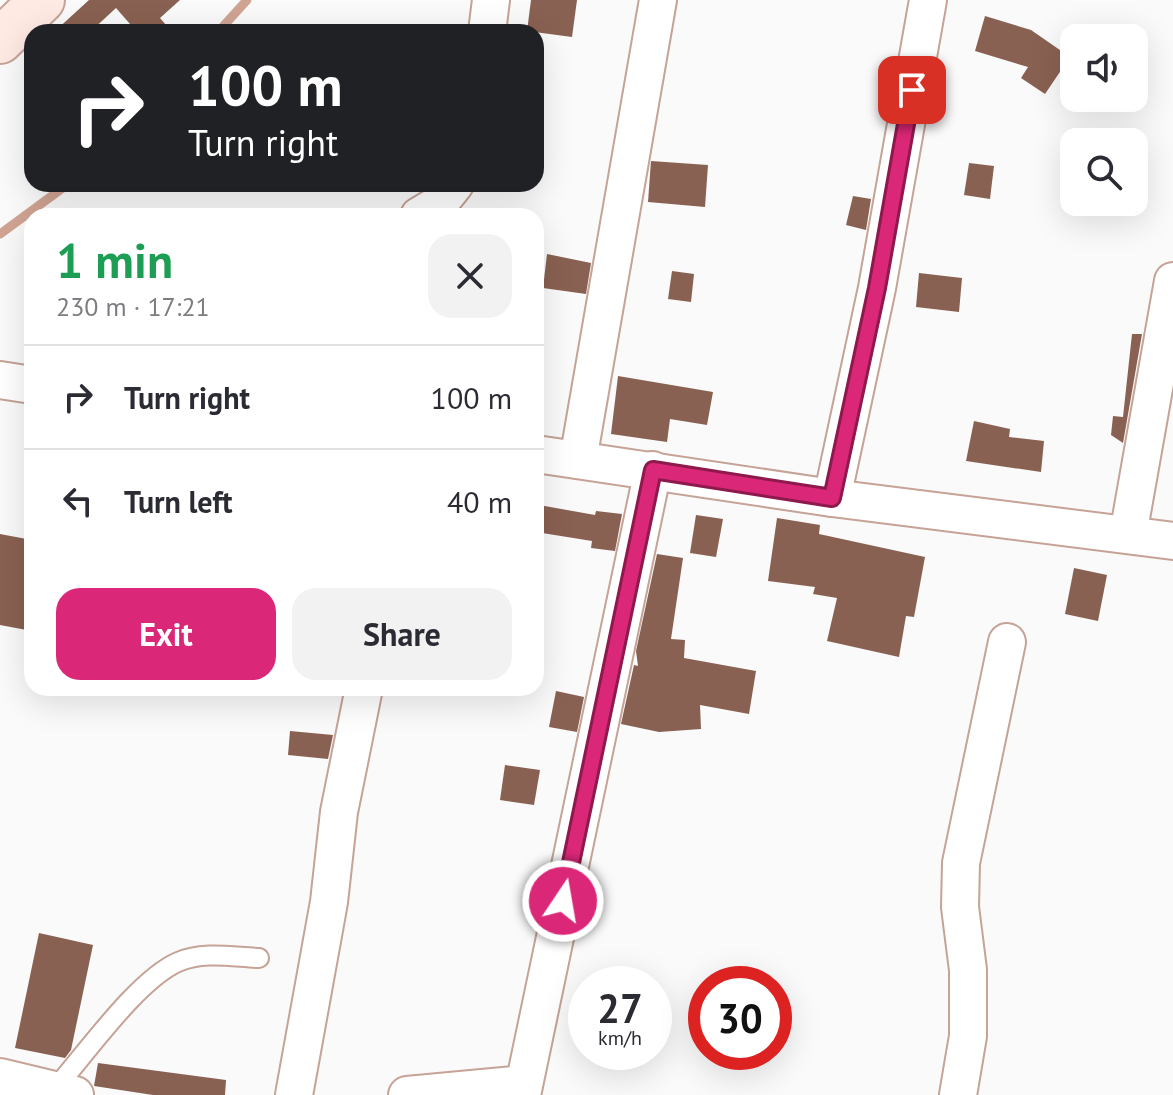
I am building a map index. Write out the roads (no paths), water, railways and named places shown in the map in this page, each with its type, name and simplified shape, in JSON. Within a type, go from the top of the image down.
[{"type":"main road","points":[[0,41],[42,0]]},
{"type":"street","points":[[488,24],[491,0]]},
{"type":"street","points":[[578,460],[658,0]]},
{"type":"street","points":[[832,498],[877,288],[928,0]]},
{"type":"street","points":[[432,208],[449,192]]},
{"type":"street","points":[[1128,535],[1173,281]]},
{"type":"street","points":[[0,380],[24,384]]},
{"type":"street","points":[[544,455],[832,498],[1173,541]]},
{"type":"street","points":[[407,1095],[523,1090],[653,470]]},
{"type":"street","points":[[958,1095],[968,1036],[968,970],[960,907],[961,863],[1007,642]]},
{"type":"street","points":[[294,1095],[329,902],[339,812],[362,696]]},
{"type":"street","points":[[0,1077],[64,1093]]},
{"type":"lane","points":[[64,1093],[143,987],[178,962],[208,955],[259,958]]},
{"type":"waterway","points":[[225,24],[247,0]]},
{"type":"waterway","points":[[35,208],[57,192]]},
{"type":"waterway","points":[[0,234],[24,216]]}]
